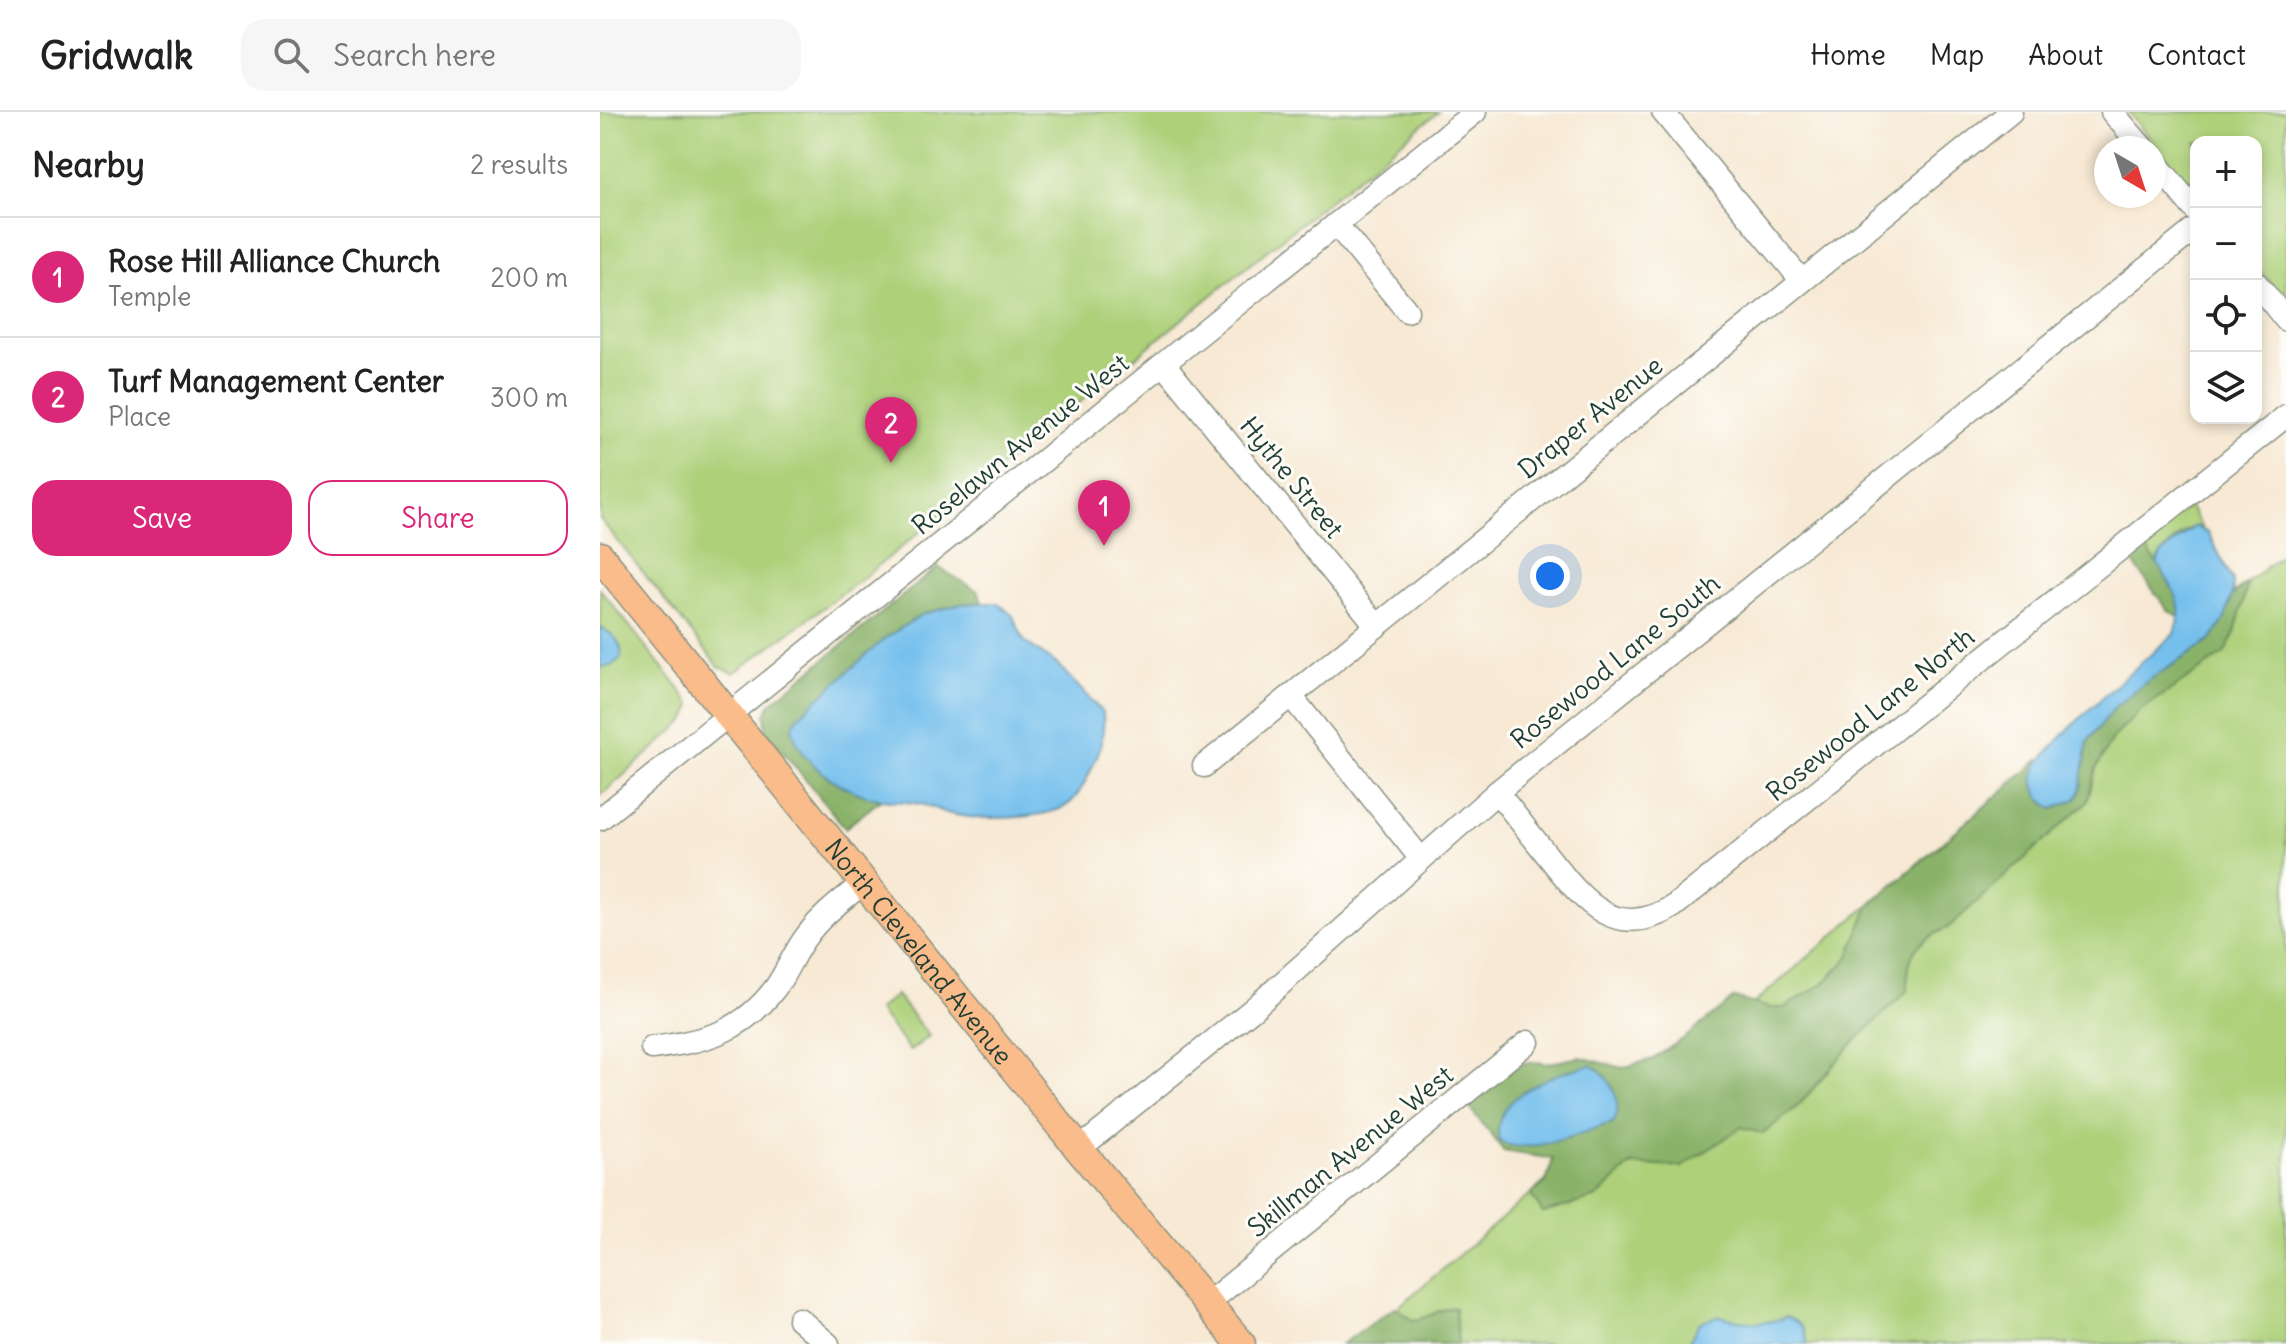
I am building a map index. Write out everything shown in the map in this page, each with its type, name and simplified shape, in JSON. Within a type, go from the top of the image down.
[{"type":"main road","name":"North Cleveland Avenue","points":[[600,556],[1079,1149],[1241,1344]]},
{"type":"street","name":"Roselawn Avenue West","points":[[600,819],[1475,112]]},
{"type":"street","points":[[1663,112],[1802,281]]},
{"type":"street","name":"Draper Avenue","points":[[1204,766],[2011,112]]},
{"type":"street","points":[[2112,112],[2133,136]]},
{"type":"street","points":[[2166,175],[2193,208]]},
{"type":"street","points":[[1336,224],[1407,311]]},
{"type":"street","name":"Rosewood Lane South","points":[[1079,1149],[1253,1009],[1497,792],[2190,233]]},
{"type":"street","points":[[2262,290],[2286,320]]},
{"type":"street","name":"Hythe Street","points":[[1164,364],[1377,626]]},
{"type":"street","name":"Rosewood Lane North","points":[[1497,792],[1585,902],[1605,914],[1629,920],[1660,914],[1687,896],[2286,416]]},
{"type":"street","points":[[1291,696],[1421,859]]},
{"type":"street","points":[[652,1048],[704,1040],[742,1021],[776,987],[807,935],[821,918],[863,883]]},
{"type":"street","name":"Skillman Avenue West","points":[[1208,1303],[1528,1042]]},
{"type":"street","points":[[799,1319],[828,1344]]},
{"type":"green space","points":[[600,112],[1438,112],[858,582],[734,673],[719,667],[600,519]]},
{"type":"green space","points":[[2128,112],[2286,112],[2286,302],[2262,273],[2262,136],[2190,136],[2190,186],[2166,157],[2166,136],[2148,136]]},
{"type":"green space","points":[[2189,506],[2202,528],[2195,526],[2184,533],[2157,563],[2142,544]]},
{"type":"green space","points":[[2142,544],[2179,598],[2180,617],[2168,610],[2128,556]]},
{"type":"green space","points":[[2286,551],[2286,1344],[1342,1344],[1397,1308],[2040,759],[2034,774],[2084,764],[2231,596]]},
{"type":"green space","points":[[938,567],[979,592],[982,603],[961,604],[923,614],[884,639],[834,687],[813,764],[845,786],[882,799],[845,828],[766,731],[765,714],[771,703]]},
{"type":"green space","points":[[2248,583],[2235,633],[2224,654],[2141,710],[2112,739],[2096,769],[2087,802],[1949,927],[1928,938],[1915,950],[1909,967],[1907,991],[1852,1044],[1799,1105],[1763,1134],[1742,1127],[1682,1167],[1631,1165],[1597,1197],[1543,1213],[1531,1195],[1546,1182],[1553,1159],[1504,1151],[1468,1106],[1484,1091],[1524,1064],[1545,1064],[1580,1057],[1622,1068],[1653,1059],[1734,998],[1770,1008],[1783,1008],[1823,984],[1848,958],[1869,906],[2040,759],[2034,774],[2053,809],[2076,799],[2088,741],[2116,706],[2146,682],[2211,640],[2231,603],[2231,596]],"holes":[[[1598,1069],[1614,1090],[1614,1122],[1531,1146]]]},
{"type":"green space","points":[[600,589],[692,705],[685,721],[600,796]]},
{"type":"green space","points":[[896,995],[929,1036],[910,1051],[878,1010]]},
{"type":"green space","points":[[1395,1307],[1413,1320],[1455,1308],[1458,1344],[1342,1344]]},
{"type":"water","points":[[2195,526],[2208,533],[2233,581],[2225,619],[2211,640],[2146,682],[2116,706],[2088,741],[2080,792],[2076,799],[2053,809],[2038,794],[2034,785],[2034,774],[2040,761],[2074,724],[2173,635],[2178,625],[2179,606],[2173,589],[2157,563],[2162,553]]},
{"type":"water","points":[[998,603],[1013,616],[1024,641],[1058,665],[1103,713],[1097,757],[1082,789],[1070,803],[1060,809],[1032,816],[981,818],[955,815],[920,804],[883,800],[854,791],[827,776],[804,754],[792,727],[798,717],[884,639],[923,614],[961,604]]},
{"type":"water","points":[[600,627],[619,643],[621,658],[611,666],[600,667]]},
{"type":"water","points":[[1592,1065],[1614,1090],[1617,1114],[1614,1122],[1539,1145],[1510,1145],[1499,1141],[1499,1125],[1504,1111],[1515,1099],[1545,1080]]},
{"type":"water","points":[[1720,1316],[1753,1322],[1786,1317],[1801,1327],[1807,1344],[1688,1344],[1699,1323]]},
{"type":"place","name":"Turf Management Center","points":[[891,463]]},
{"type":"place","name":"Rose Hill Alliance Church","points":[[1104,546]]}]
